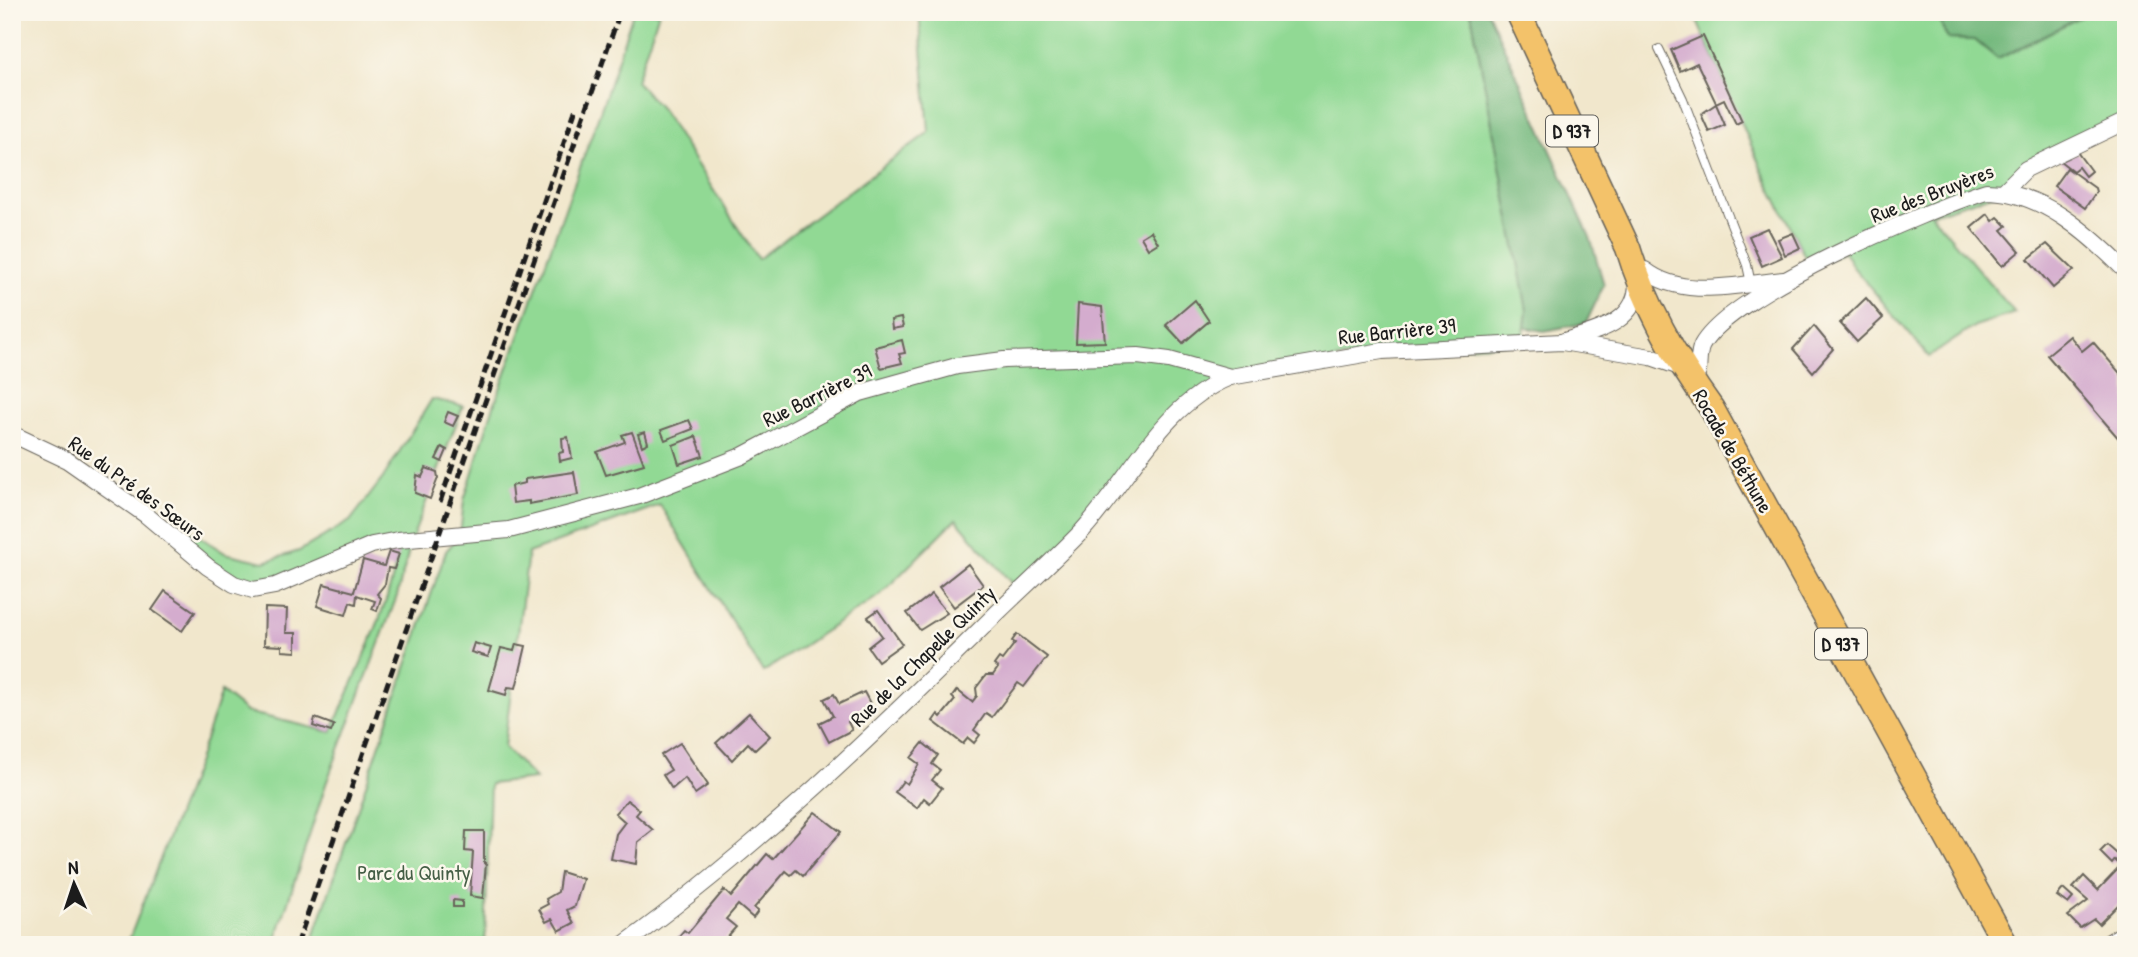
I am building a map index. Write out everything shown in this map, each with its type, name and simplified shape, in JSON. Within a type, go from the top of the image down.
[{"type":"main road","name":"Rocade de Béthune","points":[[1518,12],[1628,248],[1692,373],[2006,945]]},
{"type":"main road","name":"Rocade de Béthune","points":[[1971,879],[1997,945]]},
{"type":"street","name":"Rue des Bruyères","points":[[1692,373],[1701,347],[1723,320],[1786,280],[1859,243],[1966,197],[1986,191],[2004,191],[2026,169],[2126,121]]},
{"type":"street","points":[[2004,191],[2053,210],[2094,239],[2126,271]]},
{"type":"street","name":"Rue des Bruyères","points":[[1641,273],[1657,279],[1708,289],[1786,280]]},
{"type":"street","name":"Rue Barrière 39","points":[[1562,342],[1603,329],[1628,312],[1637,293],[1641,273]]},
{"type":"street","name":"Rue Barrière 39","points":[[233,584],[253,590],[263,589],[372,545],[398,540],[509,530],[612,504],[701,474],[742,456],[860,393],[933,371],[1004,360],[1138,356],[1169,360],[1230,377],[1403,349],[1562,342],[1651,357],[1692,373]]},
{"type":"street","name":"Rue de la Chapelle Quinty","points":[[623,945],[732,863],[823,782],[1083,530],[1184,404],[1210,385],[1230,377]]},
{"type":"street","name":"Rue du Pré des Sœurs","points":[[12,433],[88,474],[146,514],[233,584]]},
{"type":"street","points":[[2105,945],[2126,932]]},
{"type":"lane","points":[[1659,49],[1683,99],[1747,265],[1756,300]]},
{"type":"green space","name":"Parc du Quinty","points":[[633,12],[659,12],[636,81],[661,109],[758,259],[929,132],[919,12],[1471,12],[1527,310],[1523,342],[1343,358],[1198,393],[1019,592],[956,519],[880,595],[763,672],[660,505],[528,553],[504,747],[535,779],[490,784],[485,945],[311,945],[446,551],[460,535],[464,500],[491,414],[606,95]]},
{"type":"green space","points":[[1471,12],[1488,12],[1590,237],[1604,285],[1586,323],[1544,331],[1525,328],[1527,310]]},
{"type":"green space","points":[[1693,12],[1935,12],[1948,39],[1975,40],[1998,59],[2089,12],[2126,12],[2126,121],[2026,169],[2004,191],[1931,214],[2015,313],[1975,326],[1929,357],[1853,267],[1844,251],[1810,267],[1762,170]]},
{"type":"green space","points":[[1935,12],[2089,12],[1998,59],[1975,40],[1948,39]]},
{"type":"green space","points":[[432,399],[463,406],[412,539],[397,596],[326,784],[274,945],[127,945],[198,761],[221,692],[246,712],[331,732],[373,636],[397,559],[398,540],[253,590],[177,538],[180,524],[225,553],[264,562],[299,551],[350,521],[383,478]]},
{"type":"building","points":[[1703,36],[1742,121],[1736,124],[1724,99],[1716,103],[1697,63],[1680,71],[1671,50]]},
{"type":"building","points":[[1716,104],[1725,125],[1709,132],[1701,114]]},
{"type":"building","points":[[2077,152],[2091,171],[2085,176],[2078,167],[2073,171],[2060,161]]},
{"type":"building","points":[[2067,168],[2095,188],[2096,192],[2085,208],[2054,186]]},
{"type":"building","points":[[1988,214],[1993,221],[1998,217],[2007,226],[2002,230],[2020,251],[2002,266],[1971,228]]},
{"type":"building","points":[[1767,228],[1782,257],[1762,266],[1749,236]]},
{"type":"building","points":[[1151,231],[1158,243],[1148,249],[1141,237]]},
{"type":"building","points":[[1793,233],[1800,248],[1785,255],[1778,239]]},
{"type":"building","points":[[2047,244],[2074,270],[2053,288],[2028,259]]},
{"type":"building","points":[[1866,298],[1883,318],[1857,342],[1840,323]]},
{"type":"building","points":[[1195,300],[1209,321],[1183,343],[1166,325]]},
{"type":"building","points":[[1078,304],[1102,307],[1105,342],[1076,343]]},
{"type":"building","points":[[901,318],[903,327],[892,329],[891,320]]},
{"type":"building","points":[[1814,326],[1833,349],[1813,372],[1793,349]]},
{"type":"building","points":[[2070,336],[2082,351],[2093,342],[2126,380],[2126,447],[2047,355]]},
{"type":"building","points":[[902,340],[905,353],[899,354],[902,363],[881,368],[875,347]]},
{"type":"building","points":[[448,412],[458,416],[453,426],[444,422]]},
{"type":"building","points":[[689,420],[693,429],[665,440],[661,430]]},
{"type":"building","points":[[632,432],[644,464],[606,475],[597,452],[625,442],[622,435]]},
{"type":"building","points":[[645,432],[648,443],[642,446],[638,434]]},
{"type":"building","points":[[696,436],[703,456],[679,464],[673,445]]},
{"type":"building","points":[[568,437],[572,458],[560,461],[559,453],[563,452],[562,438]]},
{"type":"building","points":[[442,447],[447,450],[442,462],[436,459]]},
{"type":"building","points":[[426,468],[437,472],[438,478],[430,499],[415,493],[417,475],[422,477]]},
{"type":"building","points":[[574,472],[578,495],[529,504],[529,501],[513,503],[511,486],[525,483],[525,479]]},
{"type":"building","points":[[389,551],[399,554],[394,569],[388,568],[385,584],[377,594],[381,598],[377,611],[372,609],[375,601],[357,595],[356,604],[350,602],[346,615],[317,606],[324,584],[354,592],[363,560],[384,566]]},
{"type":"building","points":[[968,564],[983,585],[954,607],[939,587]]},
{"type":"building","points":[[165,591],[195,612],[182,631],[152,610]]},
{"type":"building","points":[[932,594],[947,613],[920,630],[907,613]]},
{"type":"building","points":[[265,608],[287,609],[286,633],[296,633],[296,652],[282,651],[282,646],[264,645]]},
{"type":"building","points":[[878,610],[902,644],[878,661],[868,647],[882,636],[868,617]]},
{"type":"building","points":[[1017,634],[1047,657],[1024,687],[1018,683],[992,717],[986,713],[974,730],[980,735],[974,743],[968,738],[963,744],[933,721],[938,714],[941,717],[955,700],[952,697],[957,690],[972,702],[977,696],[976,688],[986,675],[993,675],[998,668],[994,665],[999,658],[1002,660],[1015,643],[1012,641]]},
{"type":"building","points":[[474,643],[491,648],[488,657],[471,652]]},
{"type":"building","points":[[516,644],[526,646],[516,688],[508,687],[506,695],[489,690],[501,648],[514,651]]},
{"type":"building","points":[[864,692],[873,709],[848,722],[852,730],[829,742],[819,723],[833,716],[824,699],[834,694],[839,704]]},
{"type":"building","points":[[749,713],[770,736],[755,750],[748,743],[732,760],[716,743]]},
{"type":"building","points":[[315,718],[334,725],[331,732],[313,726]]},
{"type":"building","points":[[680,743],[708,785],[695,794],[685,778],[672,789],[663,775],[671,770],[661,755]]},
{"type":"building","points":[[923,743],[938,755],[932,764],[940,770],[932,780],[942,788],[930,803],[924,798],[917,808],[895,792],[903,781],[907,784],[919,764],[911,758]]},
{"type":"building","points":[[627,800],[640,810],[636,815],[653,830],[638,842],[636,864],[611,859],[616,834],[625,822],[615,813]]},
{"type":"building","points":[[815,812],[841,832],[803,876],[796,870],[791,875],[786,871],[754,908],[758,911],[753,918],[738,905],[726,919],[736,927],[720,945],[671,945],[684,930],[688,933],[724,890],[731,897],[767,854],[773,859]]},
{"type":"building","points":[[466,831],[484,831],[486,863],[483,898],[470,896],[473,852],[465,851]]},
{"type":"building","points":[[2107,845],[2126,862],[2126,897],[2099,924],[2094,919],[2080,928],[2068,916],[2088,901],[2073,888],[2084,876],[2098,890],[2121,866],[2115,860],[2112,864],[2100,852]]},
{"type":"building","points":[[561,872],[583,879],[575,906],[567,910],[574,923],[559,931],[552,919],[546,922],[539,909],[548,904],[546,899],[558,892]]},
{"type":"building","points":[[2063,889],[2073,898],[2068,904],[2057,896]]},
{"type":"building","points":[[453,900],[462,901],[462,907],[453,907]]},
{"type":"railway","points":[[297,945],[620,12]]},
{"type":"railway","points":[[440,502],[576,108]]}]
